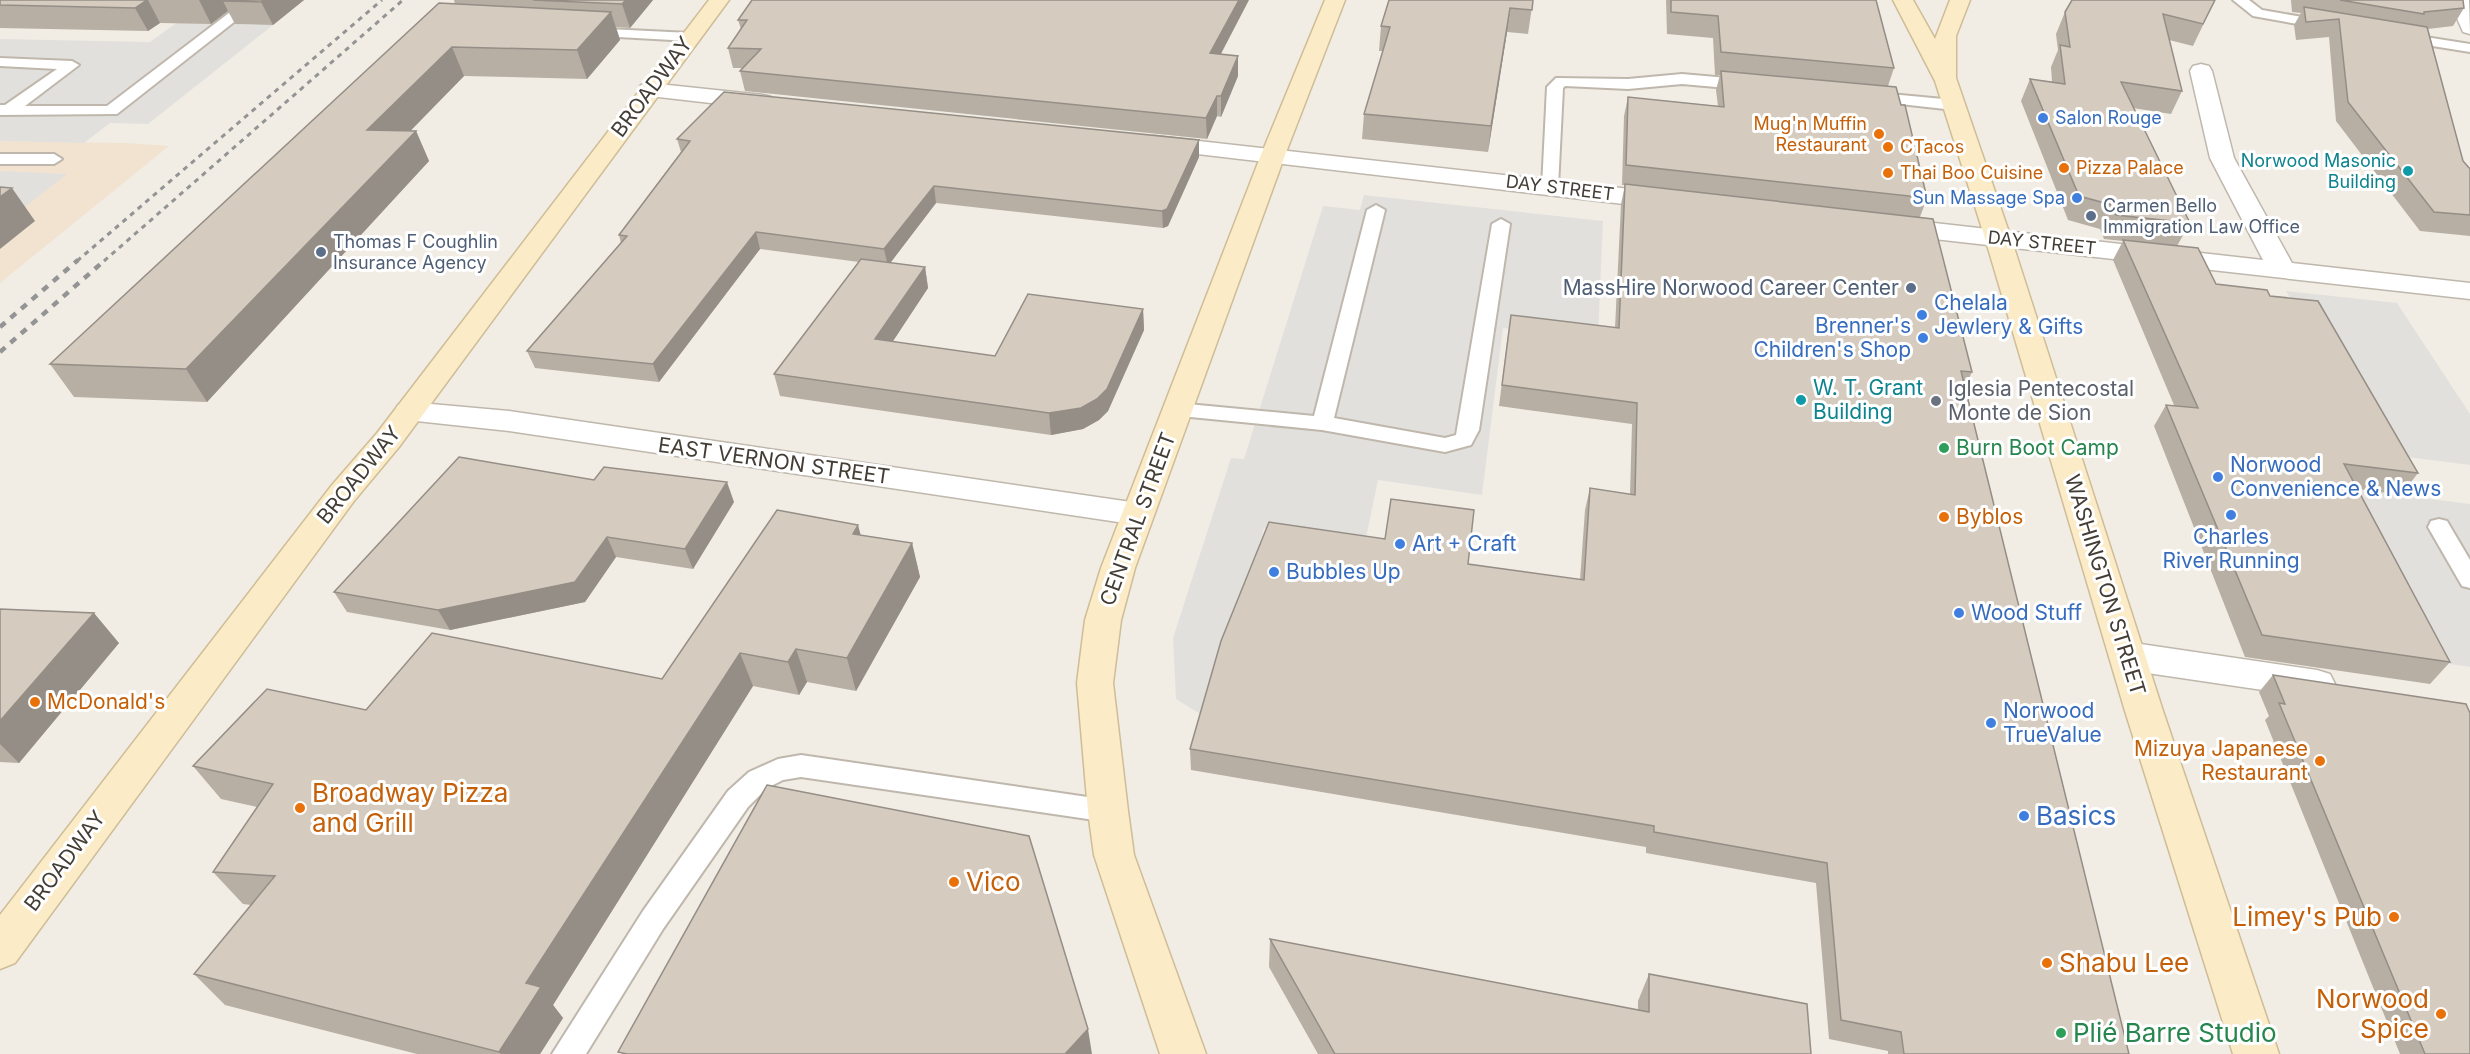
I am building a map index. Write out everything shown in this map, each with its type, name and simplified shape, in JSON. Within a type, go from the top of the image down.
[{"type":"street","name":"BROADWAY","points":[[0,950],[343,493],[409,412],[649,90],[719,0]]},
{"type":"street","name":"CENTRAL STREET","points":[[1183,1054],[1114,855],[1095,683],[1103,620],[1118,568],[1138,514],[1273,155],[1335,0]]},
{"type":"street","name":"WASHINGTON STREET","points":[[1903,0],[1950,93],[1998,238],[2127,656],[2256,1054]]},
{"type":"street","name":"WASHINGTON STREET","points":[[1950,93],[1945,36],[1960,0]]},
{"type":"street","points":[[2459,0],[2470,28]]},
{"type":"street","points":[[2201,71],[2222,158],[2282,270]]},
{"type":"street","points":[[649,90],[788,105]]},
{"type":"street","name":"DAY STREET","points":[[1127,140],[1690,203]]},
{"type":"street","name":"DAY STREET","points":[[1864,223],[2470,291]]},
{"type":"street","name":"EAST VERNON STREET","points":[[409,412],[508,422],[1138,514]]},
{"type":"street","points":[[2127,656],[2353,690]]},
{"type":"lane","points":[[5,110],[111,111],[255,0]]},
{"type":"lane","points":[[2240,0],[2258,13],[2340,27]]},
{"type":"lane","points":[[569,31],[690,37]]},
{"type":"lane","points":[[2387,35],[2470,48]]},
{"type":"lane","points":[[0,62],[72,65],[5,110]]},
{"type":"lane","points":[[1550,187],[1555,87],[1561,81],[1628,84],[1682,79],[1762,87]]},
{"type":"lane","points":[[1853,95],[1950,93]]},
{"type":"lane","points":[[0,159],[54,159]]},
{"type":"lane","points":[[1322,423],[1376,210]]},
{"type":"lane","points":[[1177,410],[1322,423],[1445,446],[1464,440],[1469,430],[1501,224]]},
{"type":"lane","points":[[2439,527],[2470,580]]},
{"type":"lane","points":[[568,1054],[653,920],[738,799],[758,780],[778,770],[801,766],[1108,811]]},
{"type":"shaded area","points":[[208,0],[268,0],[238,24],[273,25],[148,124],[110,123],[84,143],[0,141],[0,39],[150,42]]},
{"type":"shaded area","points":[[0,141],[127,143],[169,146],[0,283]]},
{"type":"shaded area","points":[[0,171],[67,174],[8,220],[0,220]]},
{"type":"shaded area","points":[[1364,195],[1603,221],[1598,339],[1503,328],[1482,495],[1378,480],[1365,543],[1264,528],[1229,648],[1205,717],[1176,699],[1173,638],[1231,458],[1244,459],[1323,206],[1360,210]]},
{"type":"shaded area","points":[[2286,291],[2397,303],[2470,414],[2470,465],[2185,429],[2345,394]]},
{"type":"shaded area","points":[[2328,486],[2470,504],[2470,667],[2417,659]]},
{"type":"building","points":[[0,0],[147,0],[135,8],[0,5]]},
{"type":"building","points":[[224,0],[264,0],[261,2]]},
{"type":"building","points":[[533,0],[626,0],[622,4]]},
{"type":"building","points":[[752,0],[1239,0],[1210,53],[1238,56],[1221,96],[1217,96],[1206,118],[740,71],[761,49],[728,48],[747,20],[738,20]]},
{"type":"building","points":[[1389,0],[1533,0],[1532,10],[1510,8],[1491,126],[1364,114],[1390,27],[1381,26]]},
{"type":"building","points":[[1671,0],[1876,0],[1894,68],[1721,52],[1718,16],[1671,12]]},
{"type":"building","points":[[2072,0],[2215,0],[2203,24],[2163,14],[2182,91],[2121,82],[2190,223],[2116,215],[2112,205],[2079,196],[2030,79],[2065,84],[2060,45],[2070,47],[2065,12]]},
{"type":"building","points":[[2340,0],[2463,0],[2464,8],[2424,12],[2424,14]]},
{"type":"building","points":[[439,3],[611,12],[577,50],[452,47],[367,130],[416,131],[186,369],[50,364]]},
{"type":"building","points":[[2304,7],[2427,27],[2463,161],[2470,169],[2470,215],[2434,212],[2348,102],[2339,19],[2306,22]]},
{"type":"building","points":[[1721,71],[1896,87],[1901,105],[1905,105],[1927,198],[1626,165],[1628,97],[1724,107]]},
{"type":"building","points":[[724,92],[1199,140],[1167,209],[1162,211],[934,186],[884,249],[756,232],[653,364],[527,351],[627,236],[619,235],[690,141],[677,139]]},
{"type":"building","points":[[1625,184],[1933,219],[1972,372],[1961,371],[2129,1054],[1904,1054],[1901,1032],[1841,1020],[1827,863],[1654,832],[1654,826],[1190,749],[1221,641],[1269,522],[1385,539],[1391,499],[1474,510],[1468,564],[1584,580],[1590,488],[1635,495],[1637,403],[1502,385],[1511,315],[1619,328]]},
{"type":"building","points":[[0,187],[12,188],[0,197]]},
{"type":"building","points":[[2123,240],[2198,248],[2216,284],[2267,290],[2270,296],[2318,301],[2418,473],[2344,464],[2450,662],[2262,635],[2166,405],[2198,408]]},
{"type":"building","points":[[861,259],[925,267],[875,339],[995,356],[1028,294],[1143,309],[1107,389],[1097,399],[1081,408],[1049,413],[774,374]]},
{"type":"building","points":[[459,457],[594,480],[604,467],[727,482],[685,549],[607,537],[575,582],[438,610],[334,592]]},
{"type":"building","points":[[777,510],[858,525],[853,534],[912,543],[847,658],[796,649],[788,662],[740,653],[526,983],[541,987],[499,1052],[194,974],[275,876],[213,872],[273,784],[193,766],[267,689],[366,710],[432,633],[662,679]]},
{"type":"building","points":[[0,609],[94,613],[0,721]]},
{"type":"building","points":[[2273,675],[2466,704],[2470,713],[2470,1054],[2425,1054],[2279,703],[2285,704]]},
{"type":"building","points":[[767,785],[1029,836],[1088,1029],[1065,1054],[627,1054],[618,1052]]},
{"type":"building","points":[[1270,939],[1649,1012],[1649,974],[1807,1004],[1811,1054],[1335,1054]]},
{"type":"railway","points":[[77,261],[382,0]]},
{"type":"railway","points":[[104,261],[403,0]]},
{"type":"railway","points":[[0,327],[78,260]]},
{"type":"railway","points":[[0,352],[105,260]]},
{"type":"place","name":"Salon Rouge","points":[[2043,118]]},
{"type":"place","name":"Mug'n Muffin Restaurant","points":[[1879,134]]},
{"type":"place","name":"CTacos","points":[[1888,147]]},
{"type":"place","name":"Pizza Palace","points":[[2064,168]]},
{"type":"place","name":"Norwood Masonic Building","points":[[2408,171]]},
{"type":"place","name":"Thai Boo Cuisine","points":[[1888,173]]},
{"type":"place","name":"Sun Massage Spa","points":[[2077,198]]},
{"type":"place","name":"Carmen Bello Immigration Law Office","points":[[2091,216]]},
{"type":"place","name":"Thomas F Coughlin Insurance Agency","points":[[321,252]]},
{"type":"place","name":"MassHire Norwood Career Center","points":[[1911,288]]},
{"type":"place","name":"Chelala Jewlery & Gifts","points":[[1922,315]]},
{"type":"place","name":"Brenner's Children's Shop","points":[[1923,338]]},
{"type":"place","name":"W. T. Grant Building","points":[[1801,400]]},
{"type":"place","name":"Iglesia Pentecostal Monte de Sion","points":[[1936,401]]},
{"type":"place","name":"Burn Boot Camp","points":[[1944,448]]},
{"type":"place","name":"Norwood Convenience & News","points":[[2218,477]]},
{"type":"place","name":"Charles River Running","points":[[2231,515]]},
{"type":"place","name":"Byblos","points":[[1944,517]]},
{"type":"place","name":"Art + Craft","points":[[1400,544]]},
{"type":"place","name":"Bubbles Up","points":[[1274,572]]},
{"type":"place","name":"Wood Stuff","points":[[1959,613]]},
{"type":"place","name":"McDonald's","points":[[35,702]]},
{"type":"place","name":"Norwood TrueValue","points":[[1991,723]]},
{"type":"place","name":"Mizuya Japanese Restaurant","points":[[2320,761]]},
{"type":"place","name":"Broadway Pizza and Grill","points":[[300,808]]},
{"type":"place","name":"Basics","points":[[2024,816]]},
{"type":"place","name":"Vico","points":[[954,882]]},
{"type":"place","name":"Limey's Pub","points":[[2394,917]]},
{"type":"place","name":"Shabu Lee","points":[[2047,963]]},
{"type":"place","name":"Norwood Spice","points":[[2441,1014]]},
{"type":"place","name":"Plié Barre Studio","points":[[2061,1033]]}]
